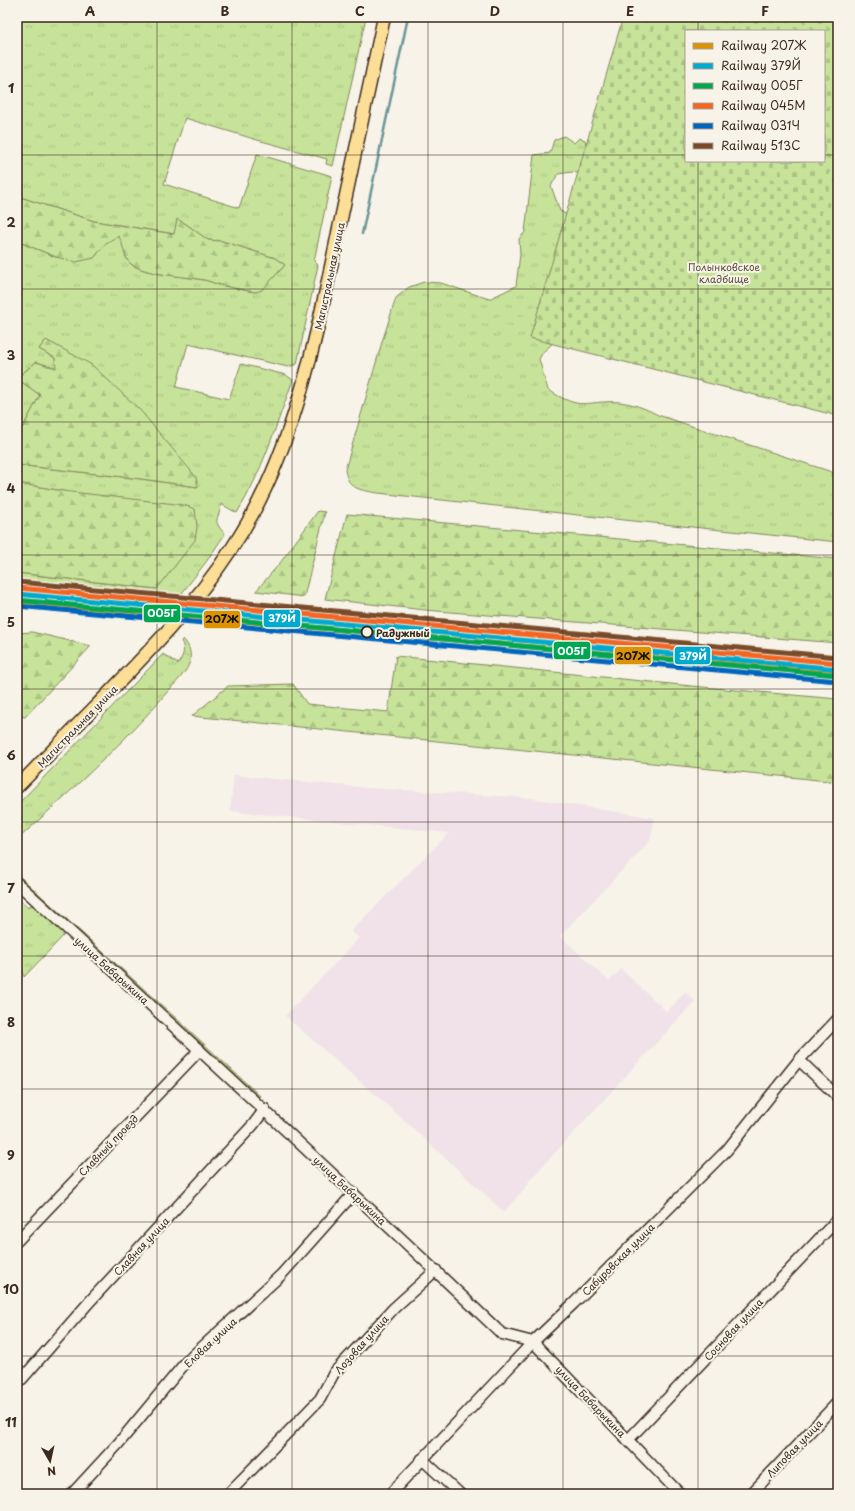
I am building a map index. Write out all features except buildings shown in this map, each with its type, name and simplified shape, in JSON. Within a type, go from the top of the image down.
[{"type":"main road","name":"Магистральная улица","points":[[17,787],[137,665],[185,610],[228,554],[266,487],[281,449],[315,339],[384,17]]},
{"type":"street","name":"улица Бабарыкина","points":[[17,882],[265,1109],[502,1334],[533,1342],[680,1494]]},
{"type":"street","name":"Сабуровская улица","points":[[390,1494],[533,1342],[727,1150],[799,1060],[838,1019]]},
{"type":"street","name":"Славный проезд","points":[[17,1242],[194,1056],[199,1048]]},
{"type":"street","points":[[799,1060],[838,1097]]},
{"type":"street","name":"Славная улица","points":[[17,1382],[22,1379],[91,1300],[253,1125],[265,1109]]},
{"type":"street","name":"Еловая улица","points":[[72,1494],[118,1444],[186,1362],[281,1275],[353,1194]]},
{"type":"street","name":"Сосновая улица","points":[[628,1440],[838,1219]]},
{"type":"street","name":"Лозовая улица","points":[[228,1494],[320,1399],[334,1373],[384,1319],[436,1270]]},
{"type":"street","name":"Липовая улица","points":[[751,1494],[838,1402]]},
{"type":"street","points":[[422,1459],[460,1494]]},
{"type":"shaded area","points":[[234,775],[368,788],[530,798],[655,818],[650,841],[560,936],[609,981],[621,969],[667,1012],[685,992],[695,1001],[528,1182],[529,1183],[504,1212],[404,1120],[285,1016],[359,938],[351,931],[449,833],[230,811]]},
{"type":"green space","points":[[17,17],[366,17],[333,166],[326,164],[327,159],[185,118],[164,184],[239,208],[257,154],[332,176],[314,261],[318,265],[297,364],[288,367],[188,344],[176,387],[229,399],[241,364],[286,375],[293,380],[268,448],[246,498],[237,513],[221,504],[217,522],[220,529],[225,534],[206,562],[175,602],[17,587],[17,573],[157,589],[63,491],[17,483],[17,465],[197,487],[46,340],[39,349],[55,358],[57,368],[36,362],[18,377],[19,380],[40,395],[23,427],[17,429],[17,241],[56,257],[94,258],[106,243],[119,236],[128,261],[138,268],[155,273],[204,280],[219,285],[255,292],[269,282],[285,265],[275,258],[222,241],[208,240],[186,224],[177,220],[175,234],[94,221],[17,196]]},
{"type":"green space","name":"Полынковское кладбище","points":[[623,17],[838,17],[838,416],[530,338]]},
{"type":"green space","points":[[564,136],[574,143],[579,138],[585,140],[588,152],[582,174],[572,172],[558,174],[551,186],[560,211],[573,218],[574,324],[543,352],[539,359],[548,390],[565,399],[579,404],[618,402],[632,404],[658,415],[838,474],[838,542],[378,493],[361,490],[349,482],[345,470],[396,298],[409,287],[424,282],[441,283],[489,299],[516,286],[520,254],[519,239],[525,232],[534,155],[550,153],[554,140]]},
{"type":"green space","points":[[17,196],[94,221],[174,234],[177,219],[208,240],[222,241],[275,258],[285,265],[264,288],[255,292],[219,285],[204,280],[155,273],[138,268],[131,264],[126,258],[122,243],[118,236],[106,243],[94,258],[76,262],[56,257],[17,241]]},
{"type":"green space","points":[[46,340],[92,365],[140,410],[196,477],[198,487],[17,465],[17,429],[23,427],[40,395],[19,380],[18,377],[36,362],[56,368],[55,358],[39,349]]},
{"type":"green space","points":[[17,483],[63,491],[184,505],[195,509],[197,527],[195,540],[157,589],[17,573]]},
{"type":"green space","points":[[318,511],[325,512],[304,597],[256,591],[280,563]]},
{"type":"green space","points":[[347,514],[838,559],[838,643],[425,610],[325,599]]},
{"type":"green space","points":[[32,632],[91,646],[25,717],[17,716],[17,633]]},
{"type":"green space","points":[[183,639],[189,647],[190,657],[189,664],[181,677],[110,753],[17,840],[17,805],[163,654],[178,664],[183,653],[181,641]]},
{"type":"green space","points":[[396,656],[691,686],[838,699],[838,782],[192,716],[228,686],[293,684],[307,704],[388,712]]},
{"type":"green space","points":[[17,874],[260,1096],[258,1097],[17,878]]},
{"type":"green space","points":[[17,897],[28,907],[35,905],[65,934],[24,977],[17,935]]},
{"type":"waterway","points":[[362,234],[408,17]]},
{"type":"rail line","name":"513С","points":[[18,582],[838,657]]},
{"type":"rail line","name":"045М","points":[[18,588],[838,663]]},
{"type":"rail line","name":"379Й","points":[[17,594],[838,669]]},
{"type":"rail line","name":"005Г","points":[[17,600],[837,675]]},
{"type":"rail line","name":"207Ж","points":[[17,601],[838,674]]},
{"type":"rail line","name":"031Ч","points":[[17,606],[837,681]]},
{"type":"place","name":"Радужный","points":[[367,632]]}]
